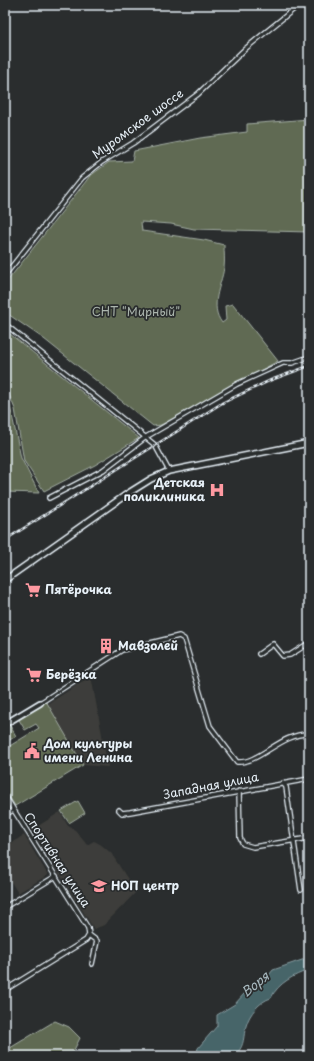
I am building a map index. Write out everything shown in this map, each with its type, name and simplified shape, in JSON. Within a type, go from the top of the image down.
[{"type":"main road","points":[[5,580],[127,494],[151,479],[170,471],[309,443]]},
{"type":"street","name":"Муромское шоссе","points":[[5,276],[82,178],[102,162],[133,143],[198,94],[245,48],[299,5]]},
{"type":"street","points":[[5,324],[155,445],[170,471]]},
{"type":"street","points":[[49,498],[103,470],[146,437],[237,384],[283,363],[292,363],[309,357]]},
{"type":"street","points":[[5,724],[122,650],[179,636],[184,639],[210,726],[237,762],[246,763],[283,739],[309,734]]},
{"type":"street","points":[[259,654],[274,644],[283,656],[290,655],[309,643]]},
{"type":"street","name":"Западная улица","points":[[119,810],[122,813],[130,812],[309,779]]},
{"type":"street","points":[[283,783],[286,787],[295,840],[301,890]]},
{"type":"street","points":[[239,791],[240,838],[243,844],[253,846],[309,838]]},
{"type":"street","name":"Спортивная улица","points":[[5,796],[88,928],[89,935],[97,941],[92,964]]},
{"type":"street","points":[[5,815],[13,810]]},
{"type":"street","points":[[5,907],[56,876]]},
{"type":"street","points":[[5,990],[86,940],[89,935]]},
{"type":"shaded area","points":[[91,676],[108,767],[83,765],[48,704]]},
{"type":"shaded area","points":[[60,812],[68,826],[75,830],[87,845],[94,841],[111,853],[136,892],[104,925],[94,929],[32,830]]},
{"type":"shaded area","points":[[24,835],[48,875],[18,893],[5,872],[5,847]]},
{"type":"green space","name":"СНТ \"Мирный\"","points":[[309,119],[309,232],[194,229],[171,224],[141,222],[142,231],[204,240],[224,245],[224,268],[216,303],[218,316],[222,323],[226,320],[225,306],[233,304],[278,361],[161,425],[153,426],[44,339],[5,312],[5,284],[90,176],[109,162],[132,161],[134,151],[200,138],[247,132],[247,124]]},
{"type":"green space","points":[[5,330],[139,438],[95,465],[44,491],[24,461],[15,409],[5,385]]},
{"type":"green space","points":[[5,394],[10,406],[21,458],[39,493],[5,492]]},
{"type":"green space","points":[[46,701],[83,765],[15,806],[5,790],[5,743],[8,747],[39,728],[36,724],[25,730],[18,718]]},
{"type":"green space","points":[[9,724],[16,736],[5,743],[5,726]]},
{"type":"green space","points":[[78,801],[85,813],[69,823],[61,811]]},
{"type":"green space","points":[[55,1021],[69,1027],[80,1038],[71,1056],[5,1056],[5,1051]]},
{"type":"water","name":"Воря","points":[[309,956],[309,970],[292,977],[282,984],[271,998],[259,1005],[252,1013],[247,1021],[241,1047],[237,1053],[238,1056],[196,1056],[198,1048],[217,1026],[217,1015],[235,1004],[253,984],[265,980],[273,970],[305,959]]},
{"type":"railway","points":[[5,540],[222,403],[271,380],[309,366]]},
{"type":"place","name":"Детская поликлиника","points":[[217,490]]},
{"type":"place","name":"Пятёрочка","points":[[33,590]]},
{"type":"place","name":"Мавзолей","points":[[106,646]]},
{"type":"place","name":"Берёзка","points":[[34,675]]},
{"type":"place","name":"Дом культуры имени Ленина","points":[[32,751]]},
{"type":"place","name":"НОП центр","points":[[99,886]]}]
